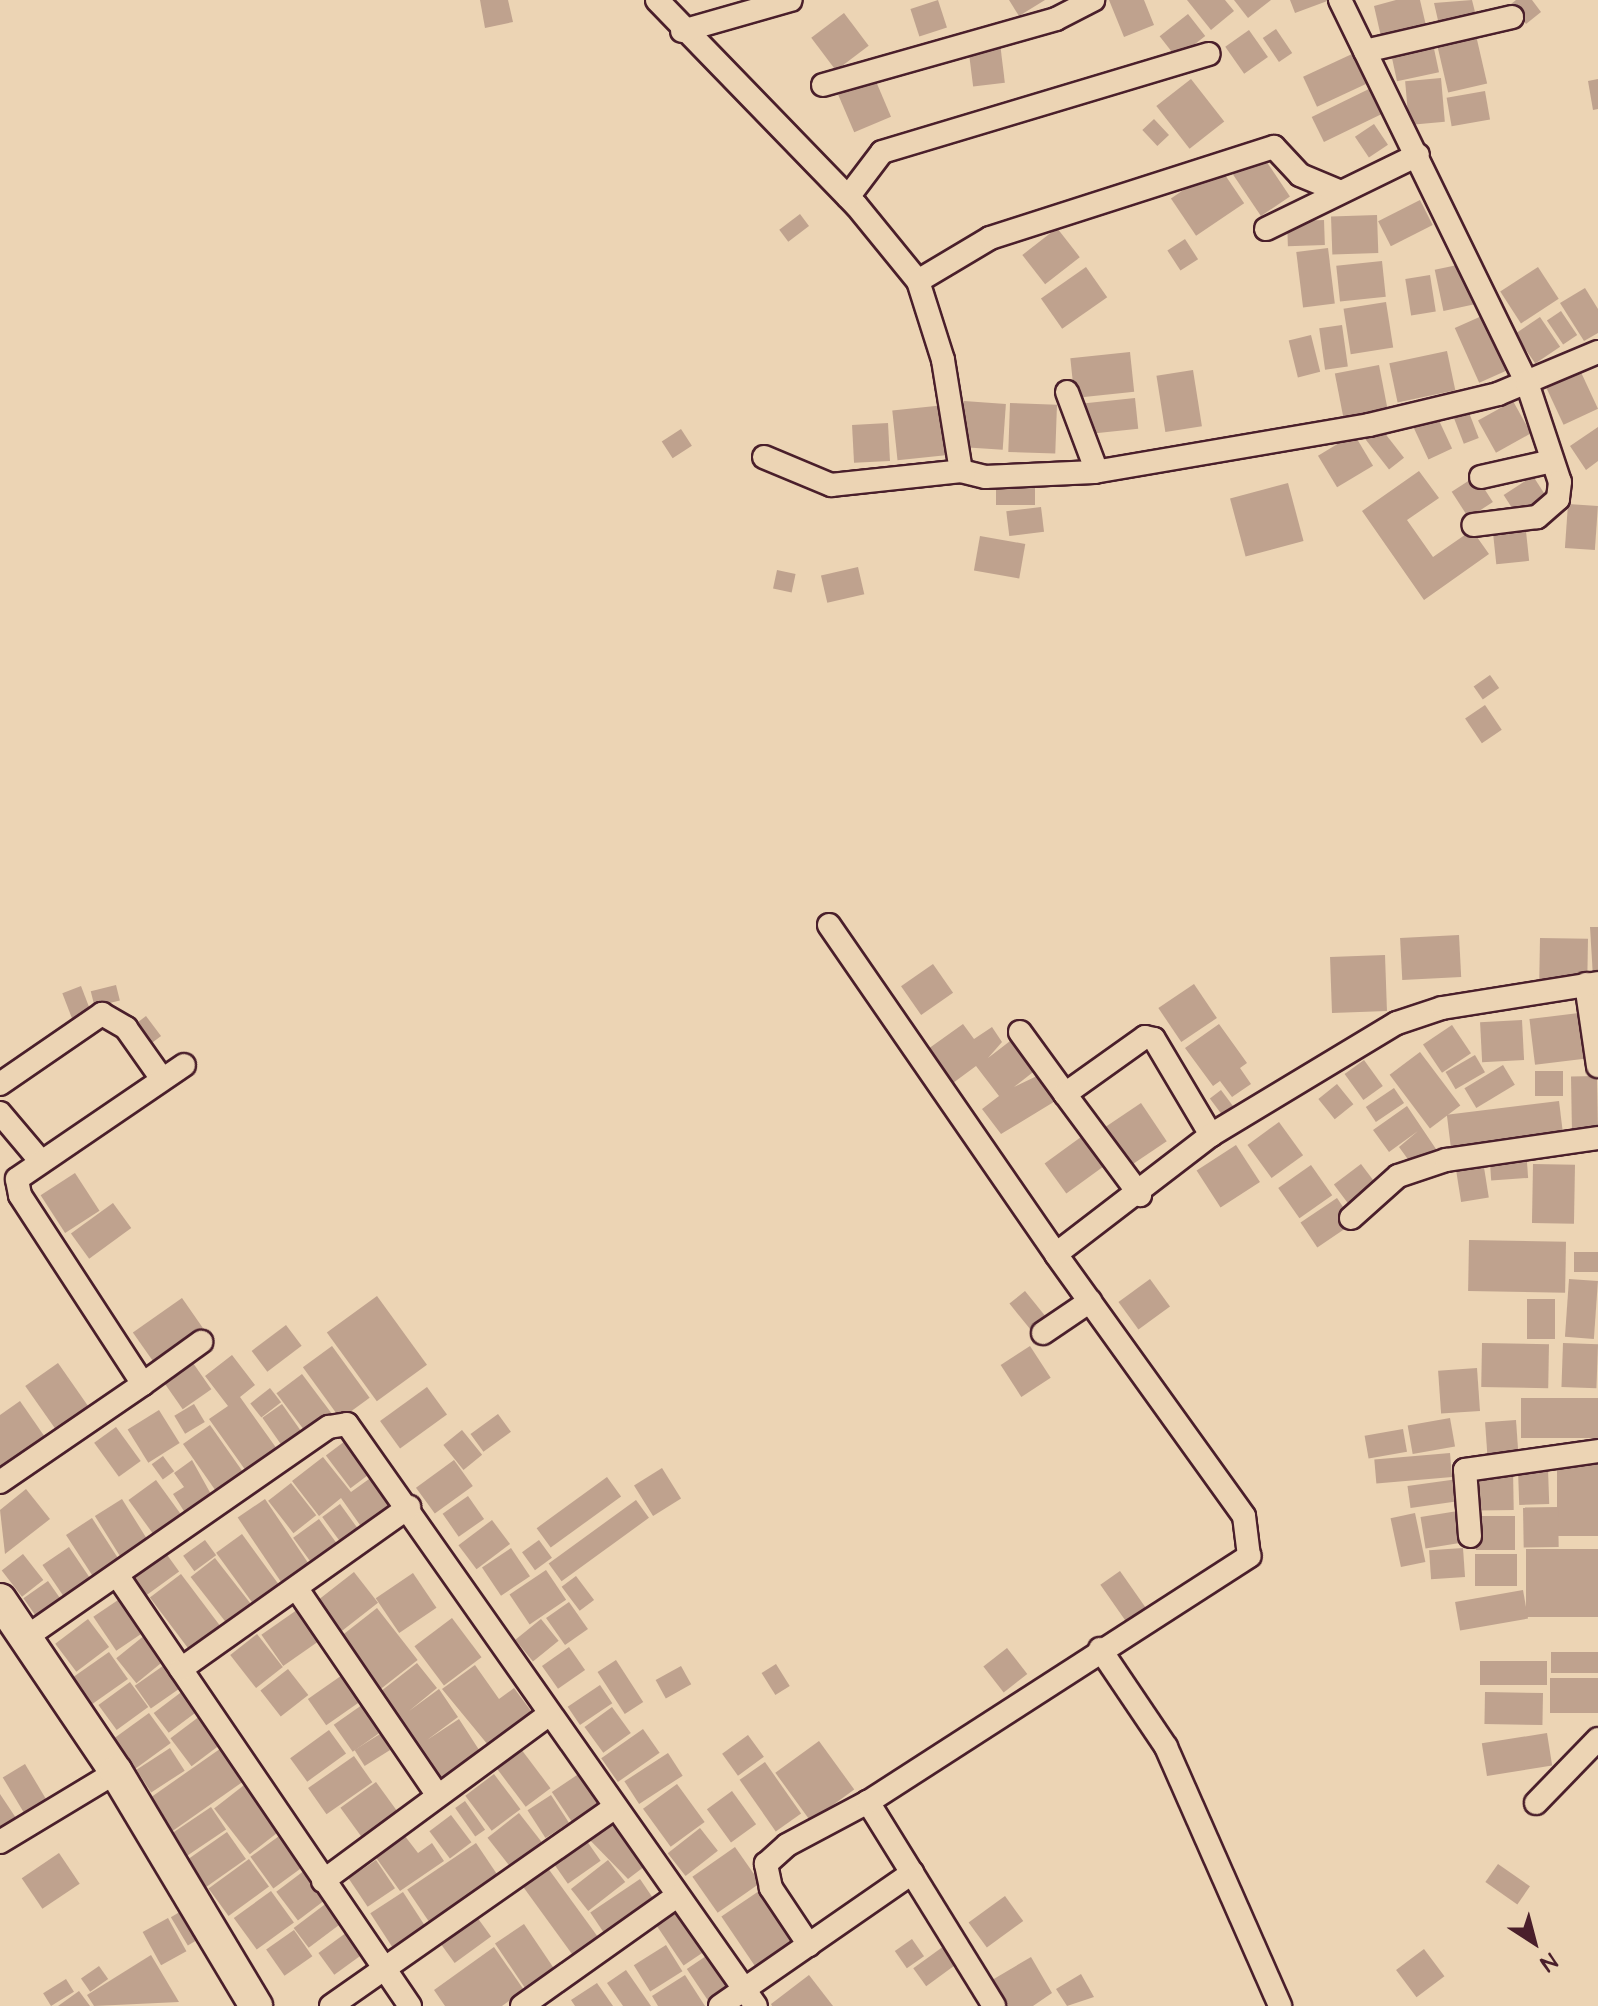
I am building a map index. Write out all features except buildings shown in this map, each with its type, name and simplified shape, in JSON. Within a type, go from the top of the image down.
[{"type":"street","points":[[657,0],[682,31],[848,197],[918,281],[943,360],[961,471]]},
{"type":"street","points":[[682,31],[791,0]]},
{"type":"street","points":[[823,85],[1056,19],[1093,0]]},
{"type":"street","points":[[1340,0],[1527,383],[1560,492],[1552,508],[1537,517],[1474,525]]},
{"type":"street","points":[[1365,51],[1512,17]]},
{"type":"street","points":[[848,197],[882,152],[1209,54]]},
{"type":"street","points":[[918,281],[990,238],[1274,147],[1300,175],[1341,192]]},
{"type":"street","points":[[1266,229],[1418,155]]},
{"type":"street","points":[[764,457],[831,485],[961,471],[985,477],[1097,472],[1369,425],[1527,383],[1598,352]]},
{"type":"street","points":[[1067,392],[1097,472]]},
{"type":"street","points":[[1481,477],[1552,461]]},
{"type":"street","points":[[809,1945],[771,1888],[766,1864],[787,1845],[868,1802],[1100,1649],[1228,1575],[1253,1547],[1244,1516],[1056,1254],[829,925]]},
{"type":"street","points":[[1056,1254],[1140,1195],[1211,1135],[1409,1018],[1592,984],[1598,1066]]},
{"type":"street","points":[[0,1084],[102,1014],[126,1028],[162,1079]]},
{"type":"street","points":[[1020,1032],[1140,1195]]},
{"type":"street","points":[[1065,1094],[1149,1037],[1211,1135]]},
{"type":"street","points":[[143,1384],[20,1195],[17,1179],[38,1158],[184,1065]]},
{"type":"street","points":[[0,1113],[38,1158]]},
{"type":"street","points":[[1351,1218],[1398,1176],[1446,1160],[1598,1138]]},
{"type":"street","points":[[1043,1333],[1090,1301]]},
{"type":"street","points":[[0,1482],[201,1342]]},
{"type":"street","points":[[25,1638],[341,1422],[409,1507],[548,1715],[750,1998]]},
{"type":"street","points":[[1470,1536],[1465,1470],[1598,1451]]},
{"type":"street","points":[[181,1669],[409,1507]]},
{"type":"street","points":[[117,1575],[410,2006]]},
{"type":"street","points":[[297,1589],[437,1794]]},
{"type":"street","points":[[0,1600],[116,1772],[256,2006]]},
{"type":"street","points":[[1100,1649],[1166,1747],[1280,2006]]},
{"type":"street","points":[[323,1881],[548,1715]]},
{"type":"street","points":[[1536,1803],[1598,1739]]},
{"type":"street","points":[[0,1842],[116,1772]]},
{"type":"street","points":[[868,1802],[994,2006]]},
{"type":"street","points":[[331,2006],[614,1808]]},
{"type":"street","points":[[720,2006],[750,1998],[809,1945],[912,1873]]},
{"type":"street","points":[[522,2006],[677,1896]]}]
